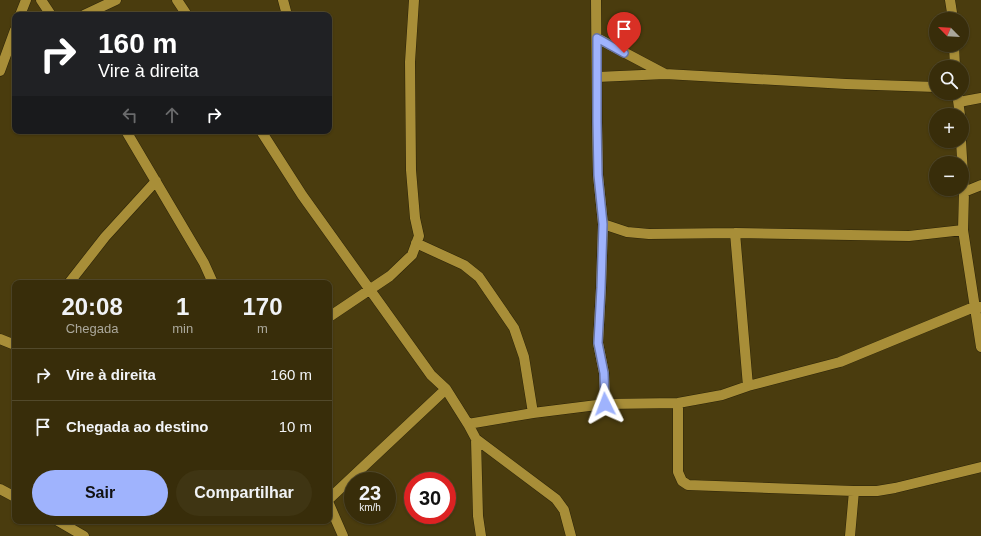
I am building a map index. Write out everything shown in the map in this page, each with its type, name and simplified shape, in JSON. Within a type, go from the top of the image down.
[{"type":"street","points":[[21,12],[26,0]]},
{"type":"street","points":[[41,0],[49,12]]},
{"type":"street","points":[[90,12],[116,0]]},
{"type":"street","points":[[177,0],[185,12]]},
{"type":"street","points":[[283,0],[286,12]]},
{"type":"street","points":[[332,315],[390,276],[412,255],[419,236],[414,218],[411,170],[410,62],[414,0]]},
{"type":"street","points":[[596,0],[598,175],[603,224],[598,343],[604,373],[605,404]]},
{"type":"street","points":[[950,0],[952,12]]},
{"type":"street","points":[[0,71],[12,38]]},
{"type":"street","points":[[597,38],[665,74]]},
{"type":"street","points":[[597,77],[665,74],[846,84],[929,87]]},
{"type":"street","points":[[969,98],[981,98]]},
{"type":"street","points":[[128,134],[204,263],[211,280]]},
{"type":"street","points":[[263,134],[302,195],[371,289],[431,376],[446,390],[476,439],[556,499],[564,510],[570,536]]},
{"type":"street","points":[[70,280],[105,237],[156,180]]},
{"type":"street","points":[[969,190],[981,185]]},
{"type":"street","points":[[964,196],[963,230],[977,307],[981,347]]},
{"type":"street","points":[[603,224],[626,232],[649,234],[735,233],[909,236],[963,230]]},
{"type":"street","points":[[735,233],[748,386]]},
{"type":"street","points":[[416,243],[464,265],[479,277],[514,328],[524,357],[533,413]]},
{"type":"street","points":[[468,424],[533,413],[605,404],[678,403],[722,395],[748,386],[840,362],[977,307]]},
{"type":"street","points":[[0,339],[12,344]]},
{"type":"street","points":[[332,496],[446,390]]},
{"type":"street","points":[[678,403],[678,472],[682,481],[688,484],[877,491],[981,467]]},
{"type":"street","points":[[476,439],[478,516],[481,536]]},
{"type":"street","points":[[0,489],[12,495]]},
{"type":"street","points":[[850,536],[854,491]]},
{"type":"street","points":[[332,511],[343,536]]},
{"type":"street","points":[[63,524],[84,536]]},
{"type":"route","points":[[605,404],[604,373],[598,343],[603,224],[598,175],[597,38],[624,53]]}]
